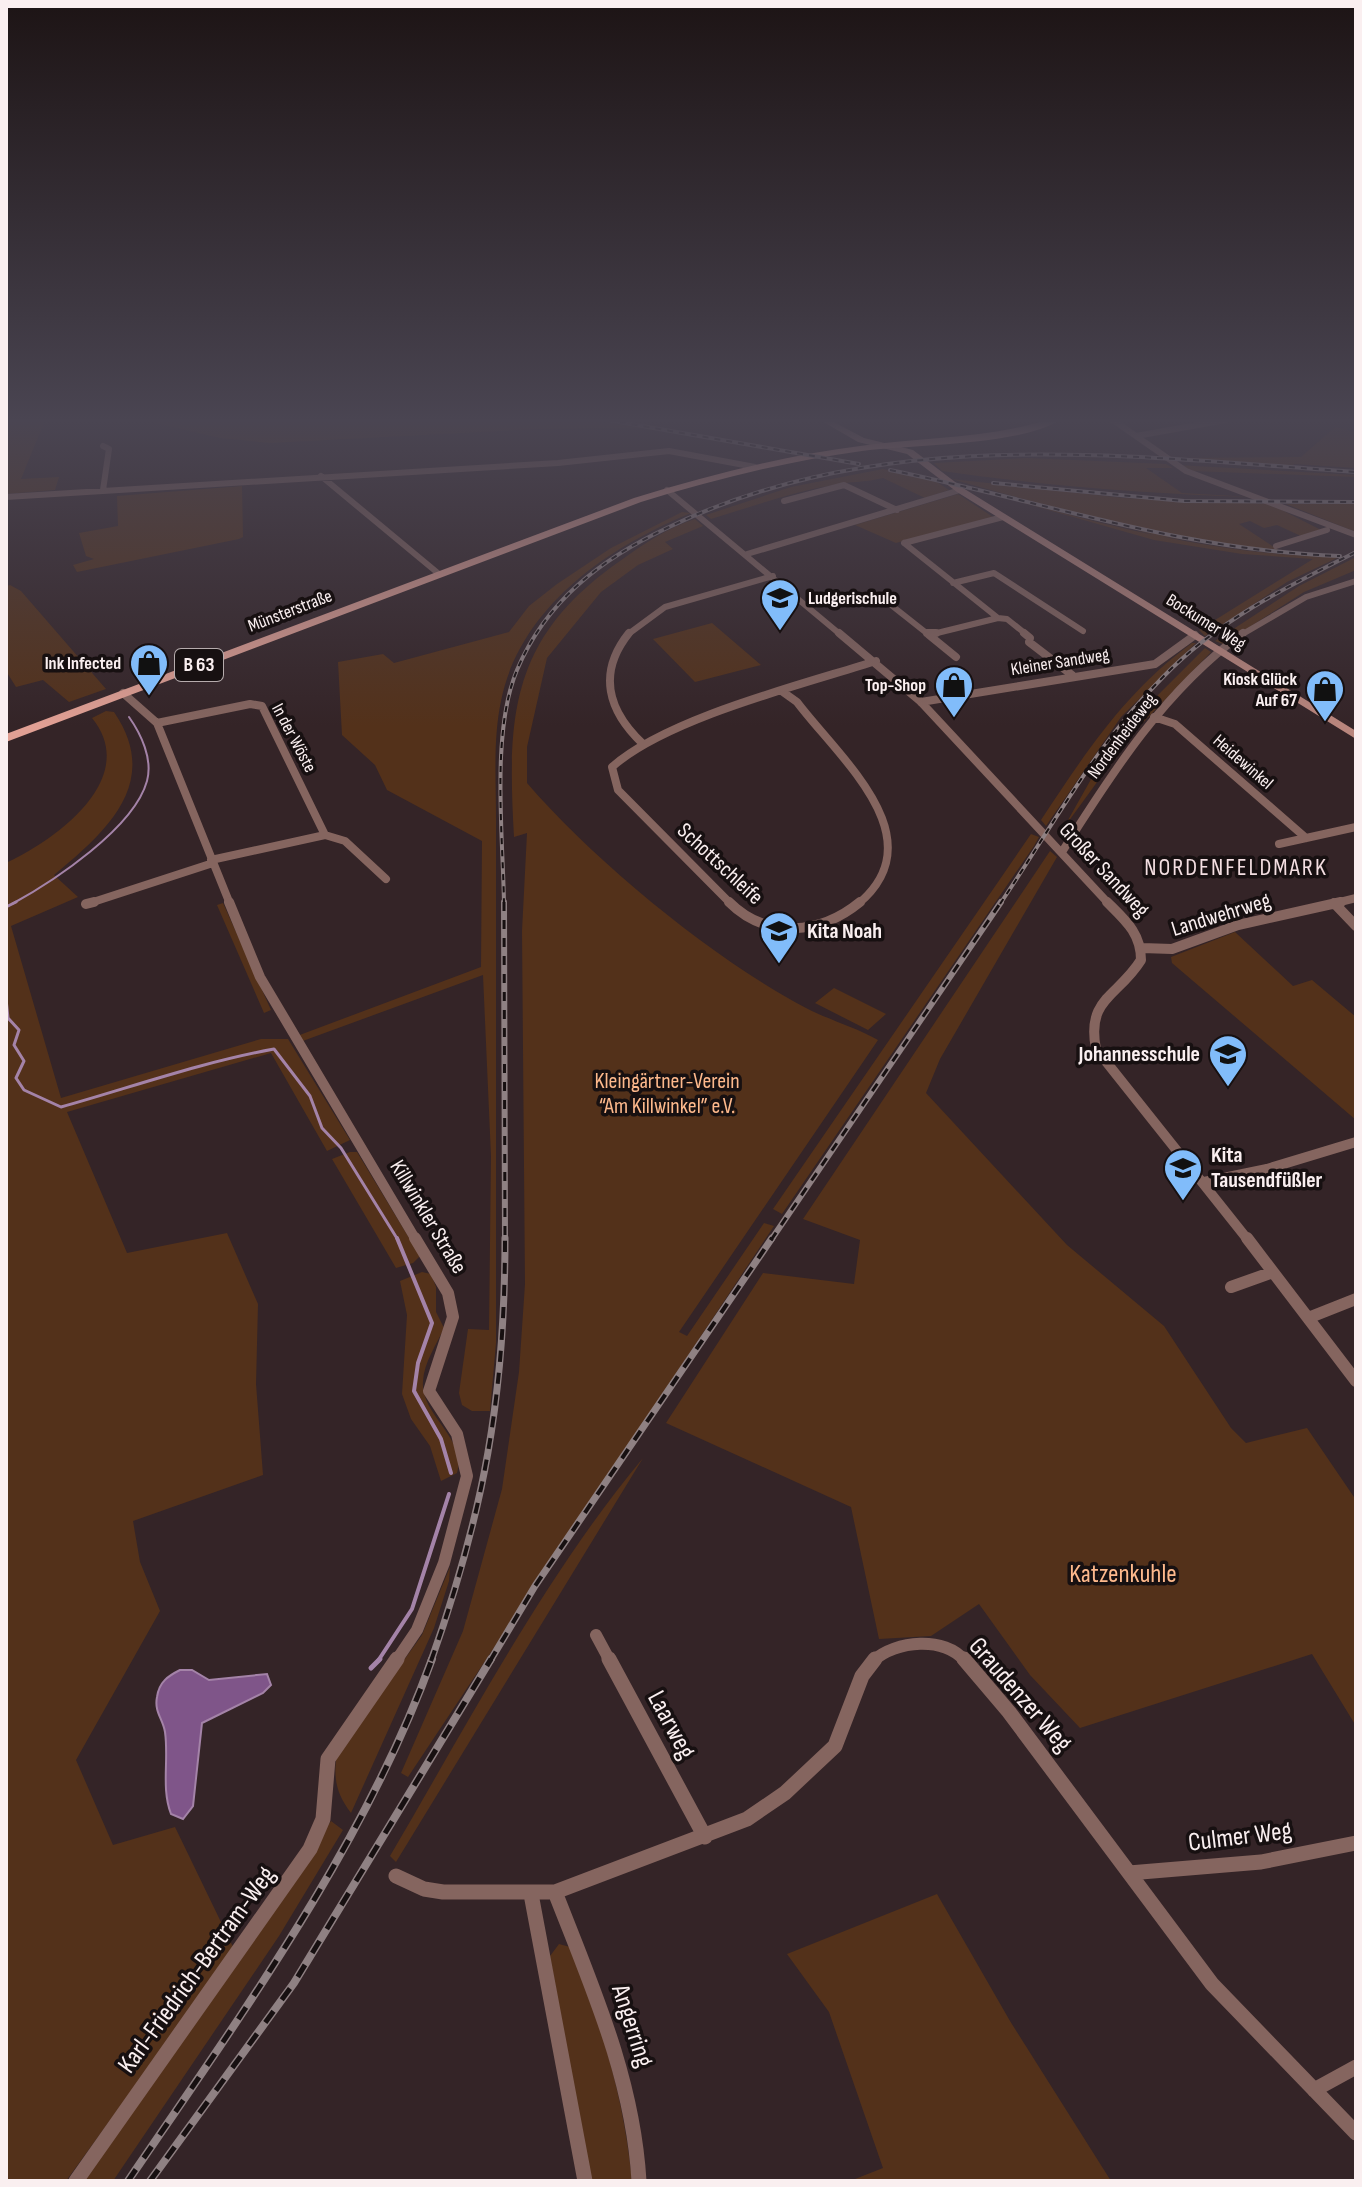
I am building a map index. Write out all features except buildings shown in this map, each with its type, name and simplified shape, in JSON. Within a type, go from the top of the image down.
[{"type":"main road","name":"Münsterstraße","points":[[6,738],[580,522]]},
{"type":"main road","name":"Bockumer Weg","points":[[1011,522],[1356,736]]},
{"type":"street","points":[[376,522],[439,574]]},
{"type":"street","name":"Großer Sandweg","points":[[707,522],[876,661],[921,702],[1130,925],[1142,948],[1138,966],[1097,1008],[1092,1024],[1094,1041],[1101,1057],[1204,1182],[1356,1381]]},
{"type":"street","points":[[747,554],[856,522]]},
{"type":"street","points":[[984,522],[904,543],[998,618]]},
{"type":"street","points":[[1310,522],[1355,538]]},
{"type":"street","points":[[1319,522],[1355,538]]},
{"type":"street","points":[[1276,546],[1327,530]]},
{"type":"street","points":[[953,583],[991,571],[1083,631]]},
{"type":"street","points":[[643,744],[622,727],[607,695],[608,670],[631,631],[656,612],[680,601],[773,576]]},
{"type":"street","points":[[1352,582],[1356,591]]},
{"type":"street","name":"Nordenheideweg","points":[[1062,852],[1127,751],[1192,675],[1289,604],[1352,582]]},
{"type":"street","points":[[886,601],[956,657]]},
{"type":"street","points":[[929,635],[998,618],[1007,619],[1030,638],[1029,642],[1072,675]]},
{"type":"street","name":"Kleiner Sandweg","points":[[921,702],[1072,675],[1155,664],[1195,635]]},
{"type":"street","name":"Schottschleife","points":[[783,692],[797,702],[876,807],[889,834],[890,851],[879,880],[843,917],[827,925],[799,930],[772,927],[749,919],[736,910],[615,785],[611,774],[614,763],[643,744],[783,692],[876,661]]},
{"type":"street","name":"Killwinkler Straße","points":[[123,693],[157,723],[260,977],[299,1047],[441,1277],[453,1305],[449,1333],[433,1371],[429,1391],[457,1434],[467,1466],[448,1549],[417,1630],[392,1670],[337,1743],[325,1773]]},
{"type":"street","name":"In der Wöste","points":[[157,723],[250,704],[262,706],[325,835]]},
{"type":"street","name":"Heidewinkel","points":[[1154,717],[1175,724],[1306,838]]},
{"type":"street","points":[[1279,844],[1356,827]]},
{"type":"street","points":[[86,904],[212,862],[325,835],[345,841],[386,879]]},
{"type":"street","name":"Landwehrweg","points":[[1142,948],[1172,949],[1238,925],[1356,898]]},
{"type":"street","points":[[1334,903],[1356,926]]},
{"type":"street","points":[[1204,1182],[1267,1169],[1356,1142]]},
{"type":"street","points":[[1231,1287],[1273,1272]]},
{"type":"street","points":[[1308,1318],[1356,1299]]},
{"type":"street","name":"Laarweg","points":[[596,1635],[705,1837]]},
{"type":"street","name":"Graudenzer Weg","points":[[396,1876],[424,1889],[443,1892],[555,1892],[747,1819],[785,1793],[835,1746],[862,1676],[876,1657],[913,1643],[930,1644],[958,1652],[1009,1712],[1212,1984],[1356,2133]]},
{"type":"street","name":"Karl-Friedrich-Bertram-Weg","points":[[76,2181],[297,1870],[323,1819],[325,1773]]},
{"type":"street","name":"Culmer Weg","points":[[1129,1873],[1261,1862],[1356,1843]]},
{"type":"street","name":"Angerring","points":[[555,1892],[605,2019],[618,2063],[634,2134],[639,2181]]},
{"type":"street","points":[[531,1894],[585,2181]]},
{"type":"street","points":[[1314,2090],[1356,2067]]},
{"type":"green space","points":[[118,522],[243,522],[243,537],[77,572],[73,565],[94,559],[86,556],[79,533],[118,526]]},
{"type":"green space","points":[[662,522],[671,522],[599,563],[572,584],[548,609],[527,637],[511,667],[501,701],[496,760],[496,1343],[490,1411],[472,1411],[462,1405],[459,1393],[468,1329],[489,1330],[491,1156],[483,975],[300,1042],[297,1036],[481,967],[482,841],[387,790],[375,765],[342,735],[338,662],[383,654],[394,663],[509,632],[529,606],[611,548]]},
{"type":"green space","name":"Kleingärtner-Verein “Am Killwinkel” e.V.","points":[[687,522],[698,522],[703,526],[665,542],[673,549],[638,565],[601,592],[547,658],[527,747],[527,783],[620,876],[695,936],[806,1008],[878,1040],[679,1332],[687,1336],[764,1223],[774,1226],[408,1777],[401,1773],[463,1631],[502,1489],[519,1372],[525,1284],[522,931],[527,833],[514,837],[512,753],[516,716],[524,681],[537,649],[556,619],[584,590],[620,561]]},
{"type":"green space","points":[[865,522],[974,522],[896,543],[855,525]]},
{"type":"green space","points":[[1091,522],[1241,550],[1339,557],[1287,582],[1205,636],[1199,630],[1313,559],[1242,554],[1154,540]]},
{"type":"green space","points":[[1107,522],[1246,522],[1239,524],[1283,553],[1158,536]]},
{"type":"green space","points":[[1252,522],[1305,522],[1321,530],[1301,536],[1277,525],[1264,528]]},
{"type":"green space","points":[[1331,522],[1356,522],[1356,532]]},
{"type":"green space","points":[[1356,557],[1356,570],[1304,592],[1223,644],[1215,641],[1299,586]]},
{"type":"green space","points":[[6,586],[21,591],[106,689],[69,702],[43,680],[16,687],[6,671]]},
{"type":"green space","points":[[712,623],[761,665],[695,682],[653,639]]},
{"type":"green space","points":[[1192,643],[1196,643],[1121,717],[1046,826],[1041,820],[1108,724],[1146,682]]},
{"type":"green space","points":[[1205,648],[1211,652],[1132,734],[1063,829],[1103,758],[1133,720]]},
{"type":"green space","points":[[106,711],[114,712],[127,737],[132,761],[130,783],[122,803],[92,841],[54,875],[78,897],[11,926],[61,1098],[261,1039],[288,1039],[350,1140],[327,1151],[271,1053],[67,1112],[127,1253],[227,1233],[258,1304],[256,1384],[263,1475],[133,1521],[140,1562],[160,1611],[76,1760],[113,1845],[175,1827],[234,1949],[66,2181],[6,2181],[6,863],[26,853],[68,823],[100,784],[106,763],[104,741],[92,718]]},
{"type":"green space","points":[[1031,834],[1039,837],[1034,846],[782,1214],[773,1209]]},
{"type":"green space","name":"Katzenkuhle","points":[[1050,851],[1057,857],[940,1059],[926,1093],[1067,1245],[1164,1326],[1231,1428],[1246,1443],[1307,1428],[1356,1500],[1356,1726],[1312,1654],[1080,1728],[1030,1675],[979,1604],[931,1636],[879,1639],[851,1507],[666,1423],[763,1273],[854,1284],[860,1240],[803,1219]]},
{"type":"green space","points":[[223,903],[271,1010],[264,1013],[217,905]]},
{"type":"green space","points":[[1235,932],[1293,986],[1312,980],[1356,1017],[1356,1120],[1172,963],[1171,957]]},
{"type":"green space","points":[[834,988],[886,1014],[868,1030],[815,1003]]},
{"type":"green space","points":[[357,1152],[420,1256],[413,1263],[396,1268],[332,1159]]},
{"type":"green space","points":[[422,1272],[431,1274],[436,1287],[436,1312],[444,1328],[426,1367],[424,1393],[428,1405],[450,1437],[458,1460],[457,1473],[441,1481],[430,1446],[411,1419],[402,1394],[407,1315],[400,1281]]},
{"type":"green space","points":[[643,1458],[396,1862],[390,1856],[509,1651],[573,1551]]},
{"type":"green space","points":[[450,1567],[449,1581],[434,1628],[351,1813],[337,1785],[337,1753],[422,1635]]},
{"type":"green space","points":[[331,1821],[343,1830],[279,1936],[113,2181],[84,2181]]},
{"type":"green space","points":[[937,1894],[1010,2021],[1111,2181],[850,2181],[883,2168],[829,2012],[787,1954]]},
{"type":"green space","points":[[559,1944],[570,1947],[602,2033],[617,2091],[632,2181],[591,2181],[550,1956]]},
{"type":"shaded area","points":[[180,1670],[192,1670],[209,1680],[267,1674],[271,1685],[263,1693],[202,1723],[193,1806],[183,1819],[171,1814],[168,1804],[165,1732],[156,1702],[162,1683]]},
{"type":"waterway","points":[[12,904],[90,852],[110,835],[139,799],[147,781],[148,764],[142,739],[129,717]]},
{"type":"waterway","points":[[12,904],[16,902]]},
{"type":"waterway","points":[[6,907],[12,904]]},
{"type":"waterway","points":[[6,999],[8,1018],[19,1030],[14,1045],[24,1061],[16,1078],[24,1090],[61,1107],[194,1068],[274,1049],[310,1096],[322,1128],[341,1148],[397,1239]]},
{"type":"waterway","points":[[397,1239],[432,1323],[418,1363],[414,1391],[441,1439],[451,1473]]},
{"type":"waterway","points":[[378,1661],[412,1609],[449,1494]]},
{"type":"waterway","points":[[371,1668],[378,1661]]},
{"type":"railway","points":[[504,904],[501,753],[509,695],[517,670],[543,623],[578,585],[598,568],[643,540],[682,522]]},
{"type":"railway","points":[[1109,522],[1225,545],[1340,556]]},
{"type":"railway","points":[[1000,904],[1096,758],[1163,677],[1206,639],[1254,606],[1356,552]]},
{"type":"railway","points":[[504,902],[505,1238]]},
{"type":"railway","points":[[771,1240],[1001,902]]},
{"type":"railway","points":[[431,1661],[465,1554],[488,1453],[501,1350],[505,1238]]},
{"type":"railway","points":[[490,1661],[535,1586],[772,1238]]},
{"type":"railway","points":[[128,2181],[255,1993],[336,1863],[372,1796],[432,1659]]},
{"type":"railway","points":[[150,2181],[294,1983],[491,1659]]},
{"type":"place","name":"Ludgerischule","points":[[780,632]]},
{"type":"place","name":"Ink Infected","points":[[149,697]]},
{"type":"place","name":"Top-Shop","points":[[954,719]]},
{"type":"place","name":"Kiosk Glück Auf 67","points":[[1325,723]]},
{"type":"place","name":"Kita Noah","points":[[779,965]]},
{"type":"place","name":"Johannesschule","points":[[1228,1088]]},
{"type":"place","name":"Kita Tausendfüßler","points":[[1183,1202]]},
{"type":"district","name":"NORDENFELDMARK","points":[[1236,867]]}]
